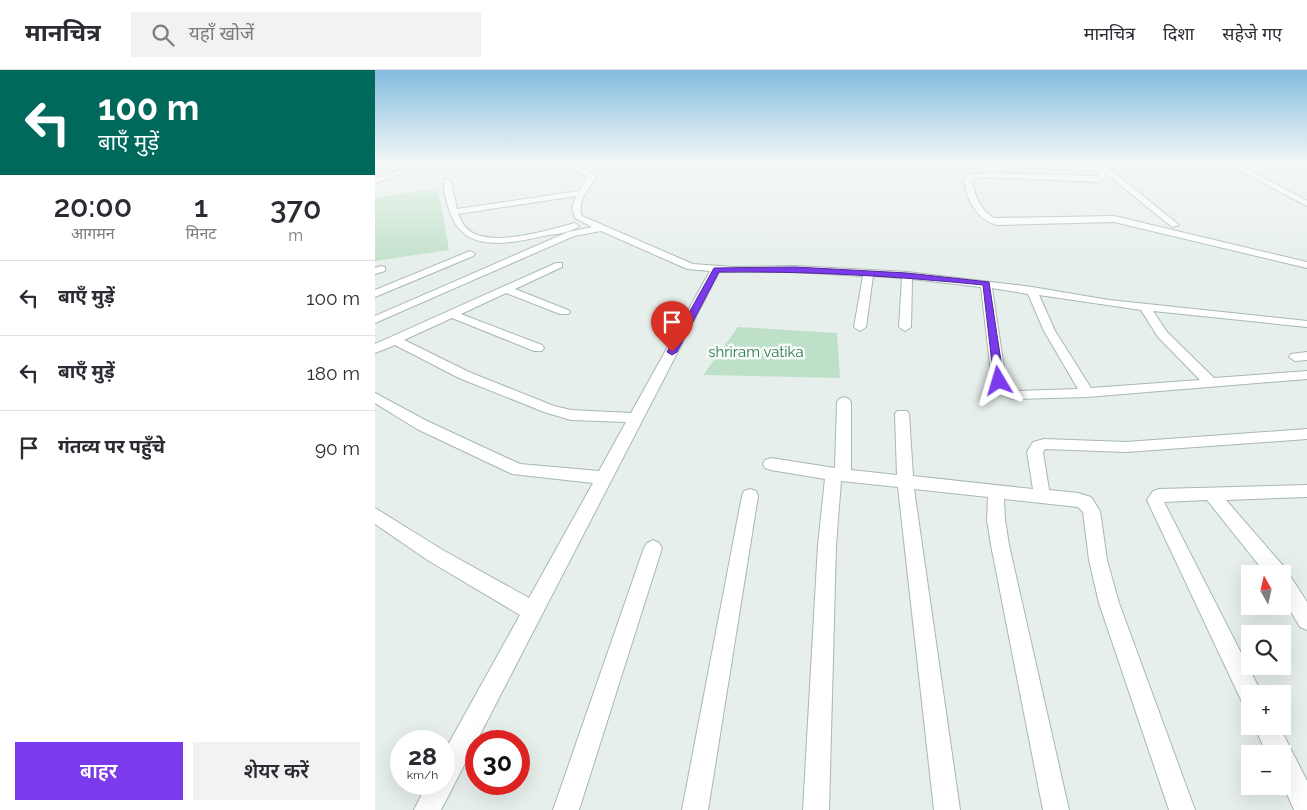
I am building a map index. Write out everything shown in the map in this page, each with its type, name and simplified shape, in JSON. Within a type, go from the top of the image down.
[{"type":"street","points":[[451,199],[454,212],[462,229],[477,237],[502,239],[575,226],[601,228],[691,267],[716,269],[795,269],[907,275],[1032,290],[1109,303],[1307,324]]},
{"type":"street","points":[[454,212],[545,199]]},
{"type":"street","points":[[375,320],[557,242],[575,226],[575,206],[580,199]]},
{"type":"street","points":[[974,199],[983,216],[988,220],[1114,219],[1307,265]]},
{"type":"street","points":[[1142,199],[1175,225]]},
{"type":"street","points":[[575,226],[601,228]]},
{"type":"street","points":[[375,294],[471,254]]},
{"type":"street","points":[[375,349],[559,265]]},
{"type":"street","points":[[455,755],[716,269]]},
{"type":"street","points":[[860,326],[869,273]]},
{"type":"street","points":[[905,327],[907,275]]},
{"type":"street","points":[[987,284],[999,381],[1003,388],[1013,395],[1087,393],[1307,375]]},
{"type":"street","points":[[390,288],[421,300]]},
{"type":"street","points":[[505,289],[564,312]]},
{"type":"street","points":[[1032,290],[1038,309],[1062,354],[1087,393]]},
{"type":"street","points":[[1145,307],[1162,334],[1210,382]]},
{"type":"street","points":[[452,314],[538,348]]},
{"type":"street","points":[[395,340],[464,375],[549,409],[571,415],[637,418]]},
{"type":"street","points":[[375,397],[422,425],[518,470],[604,478]]},
{"type":"street","points":[[816,810],[827,545],[838,474],[845,402]]},
{"type":"street","points":[[902,414],[905,481],[947,810]]},
{"type":"street","points":[[1042,496],[1035,452],[1038,446],[1044,444],[1125,447],[1307,434]]},
{"type":"street","points":[[771,464],[838,474],[1085,502],[1091,511],[1098,560],[1109,603],[1181,810]]},
{"type":"street","points":[[1246,685],[1155,500],[1159,496],[1169,495],[1307,491]]},
{"type":"street","points":[[996,492],[996,520],[1000,545],[1056,810]]},
{"type":"street","points":[[1211,494],[1270,565]]},
{"type":"street","points":[[695,810],[750,496]]},
{"type":"street","points":[[375,515],[435,556],[532,611]]},
{"type":"street","points":[[566,810],[653,548]]},
{"type":"street","points":[[1291,594],[1307,620]]},
{"type":"street","points":[[1291,776],[1307,809]]},
{"type":"street","points":[[427,810],[434,795]]},
{"type":"green space","points":[[375,199],[440,199],[449,250],[375,261]]},
{"type":"green space","name":"shriram vatika","points":[[738,327],[837,333],[840,378],[703,375]]},
{"type":"route","points":[[672,352],[716,269],[795,269],[907,275],[987,284],[999,381]]}]
